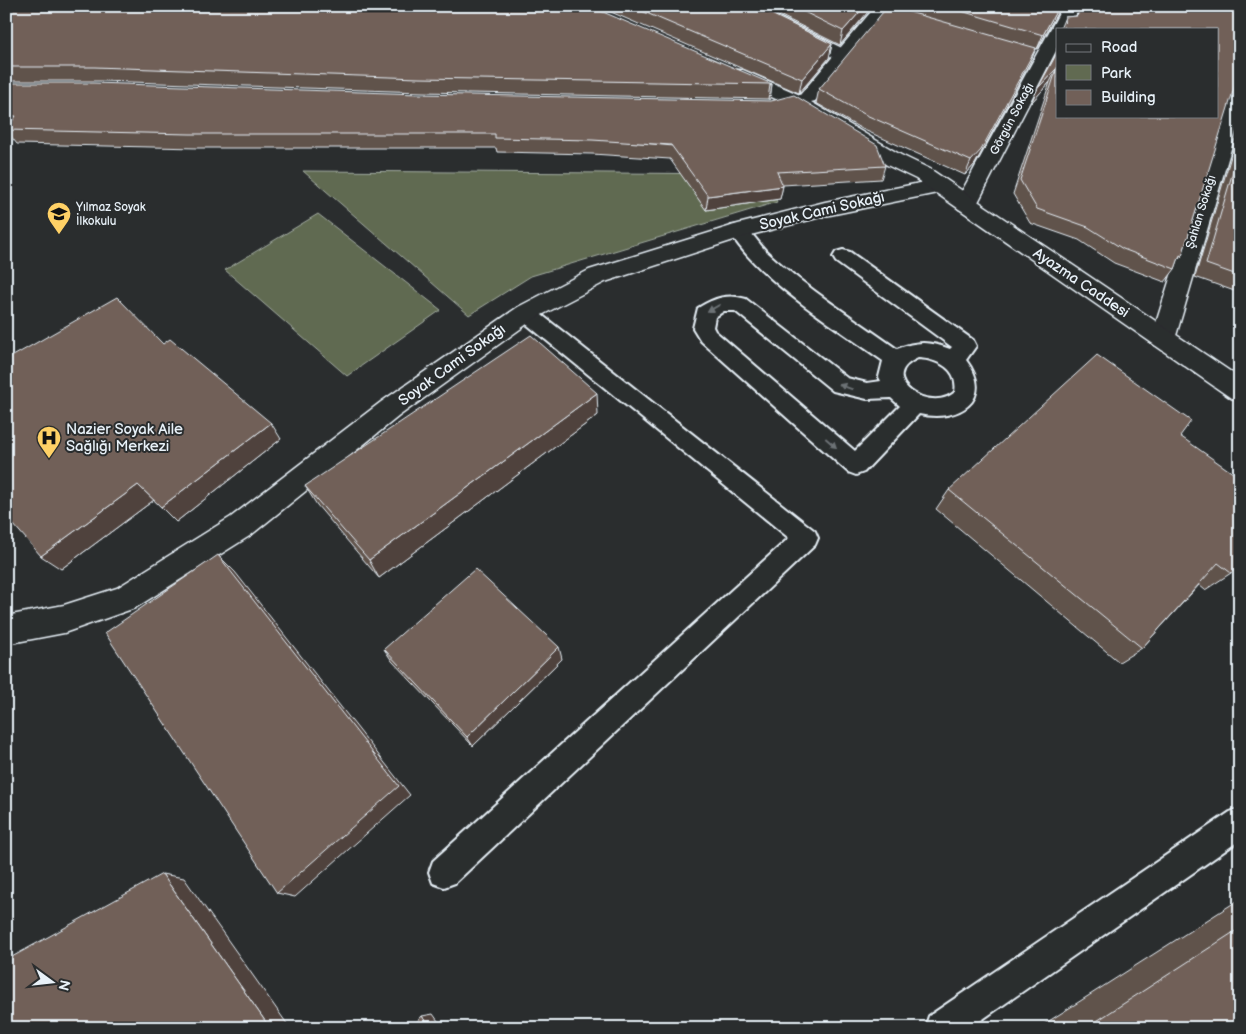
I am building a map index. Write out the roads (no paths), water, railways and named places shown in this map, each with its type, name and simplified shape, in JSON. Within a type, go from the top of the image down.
[{"type":"street","points":[[742,6],[844,56]]},
{"type":"street","points":[[1061,28],[1072,6]]},
{"type":"street","points":[[769,107],[801,98],[844,56],[883,9],[900,17]]},
{"type":"street","name":"Görgün Sokağı","points":[[966,204],[1050,60],[1056,37]]},
{"type":"street","points":[[1024,53],[1050,60]]},
{"type":"street","name":"Ayazma Caddesi","points":[[726,64],[801,98],[894,160],[932,180],[1240,391]]},
{"type":"street","name":"Şahlan Sokağı","points":[[1163,339],[1229,112],[1240,85]]},
{"type":"street","name":"Soyak Cami Sokağı","points":[[6,630],[64,619],[125,599],[241,526],[390,410],[526,313],[597,276],[738,231],[932,180]]},
{"type":"lane","points":[[738,231],[756,253],[777,273],[895,360]]},
{"type":"lane","points":[[843,258],[966,346],[953,360]]},
{"type":"lane","points":[[894,389],[867,391],[841,386],[739,304],[720,304],[705,313],[703,328],[708,336],[856,465],[914,405]]},
{"type":"lane","points":[[444,872],[806,538],[526,313]]},
{"type":"lane","points":[[922,350],[941,354],[953,360],[962,369],[967,379],[967,390],[963,399],[954,406],[942,409],[928,409],[914,405],[902,398],[894,389],[890,378],[890,368],[895,360],[904,353],[922,350]]},
{"type":"lane","points":[[941,1028],[1240,822]]},
{"type":"place","name":"Yılmaz Soyak İlkokulu","points":[[59,235]]},
{"type":"place","name":"Nazier Soyak Aile Sağlığı Merkezi","points":[[49,459]]}]
